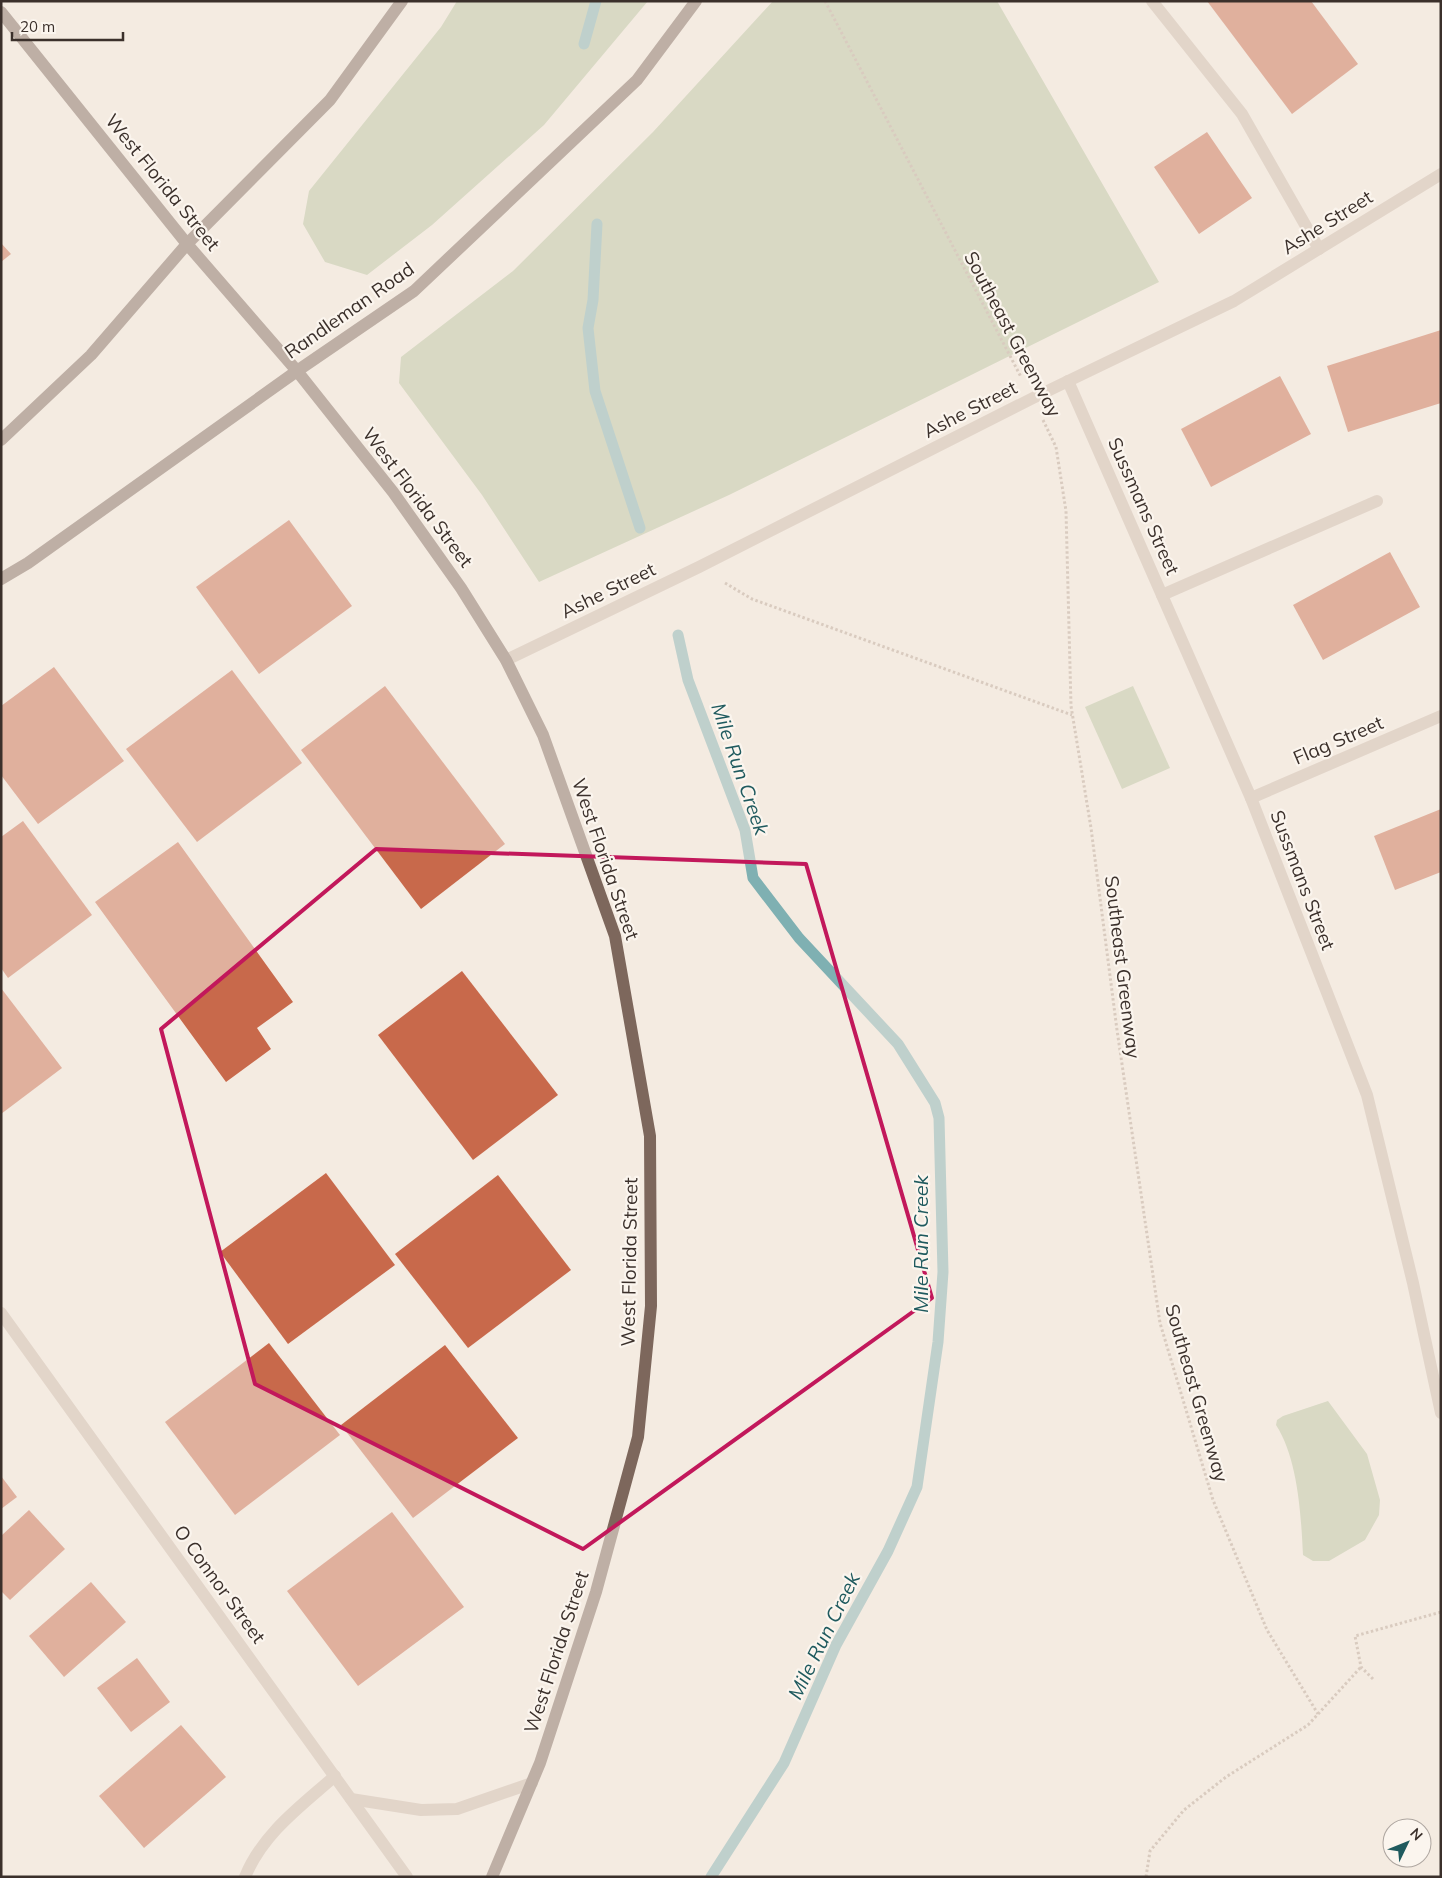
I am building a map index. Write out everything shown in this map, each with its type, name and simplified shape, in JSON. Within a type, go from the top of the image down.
[{"type":"main road","points":[[1,440],[91,355],[187,244],[330,100],[402,1]]},
{"type":"main road","name":"Randleman Road","points":[[1,579],[28,563],[297,371],[414,291],[636,80],[696,1]]},
{"type":"main road","name":"West Florida Street","points":[[1,12],[187,244],[297,371],[393,492],[461,588],[506,660],[543,735],[615,936],[650,1136],[651,1306],[638,1437],[596,1592],[532,1783],[492,1877]]},
{"type":"street","points":[[1152,1],[1242,114],[1319,249]]},
{"type":"street","name":"Ashe Street","points":[[506,660],[699,567],[1033,398],[1234,301],[1440,177]]},
{"type":"street","name":"Sussmans Street","points":[[1068,381],[1251,798],[1367,1094],[1413,1282],[1441,1413]]},
{"type":"street","points":[[1162,595],[1377,501]]},
{"type":"street","name":"Flag Street","points":[[1251,798],[1441,716]]},
{"type":"street","name":"O Connor Street","points":[[1,1313],[407,1877]]},
{"type":"street","points":[[245,1877],[252,1859],[275,1829],[335,1776]]},
{"type":"street","points":[[351,1799],[421,1810],[456,1809],[532,1783]]},
{"type":"path","name":"Southeast Greenway","points":[[825,1],[1033,398],[1056,447],[1066,511],[1072,715],[1091,828],[1121,1058],[1160,1323],[1213,1500],[1267,1630],[1318,1714]]},
{"type":"path","points":[[699,567],[752,599],[1072,715]]},
{"type":"path","points":[[1373,1679],[1361,1667],[1355,1636],[1441,1612]]},
{"type":"path","points":[[1146,1877],[1150,1851],[1184,1810],[1226,1778],[1308,1725],[1361,1667]]},
{"type":"highlighted area","points":[[376,849],[806,864],[932,1298],[583,1549],[255,1384],[161,1029]]},
{"type":"green space","points":[[457,1],[648,1],[544,125],[432,225],[367,275],[325,262],[303,224],[309,191],[441,27]]},
{"type":"green space","points":[[773,1],[997,1],[1159,282],[729,495],[539,582],[482,495],[399,383],[401,357],[513,271],[653,132]]},
{"type":"green space","points":[[1133,686],[1170,768],[1122,789],[1085,707]]},
{"type":"green space","points":[[1328,1401],[1367,1454],[1380,1500],[1379,1515],[1365,1540],[1329,1561],[1313,1561],[1303,1555],[1294,1471],[1289,1454],[1276,1425],[1277,1420],[1283,1416]]},
{"type":"building","points":[[1207,1],[1311,1],[1358,64],[1292,114]]},
{"type":"building","points":[[1207,132],[1252,198],[1199,234],[1154,167]]},
{"type":"building","points":[[1,243],[11,254],[1,262]]},
{"type":"building","points":[[1441,330],[1441,403],[1348,432],[1327,366]]},
{"type":"building","points":[[1280,376],[1311,434],[1211,487],[1181,429]]},
{"type":"building","points":[[289,520],[352,606],[259,674],[196,587]]},
{"type":"building","points":[[1390,552],[1420,607],[1323,660],[1293,605]]},
{"type":"building","points":[[54,667],[124,761],[38,824],[1,775],[1,706]]},
{"type":"building","points":[[232,670],[302,763],[197,842],[126,749]]},
{"type":"building","points":[[385,686],[505,844],[421,909],[301,750]]},
{"type":"building","points":[[1441,809],[1441,872],[1395,890],[1374,836]]},
{"type":"building","points":[[23,821],[92,915],[8,978],[1,968],[1,837]]},
{"type":"building","points":[[178,842],[293,1002],[257,1028],[271,1049],[226,1082],[95,902]]},
{"type":"building","points":[[462,971],[558,1095],[473,1160],[378,1035]]},
{"type":"building","points":[[1,988],[62,1068],[1,1114]]},
{"type":"building","points":[[326,1173],[395,1265],[288,1344],[220,1252]]},
{"type":"building","points":[[498,1175],[571,1270],[468,1348],[395,1254]]},
{"type":"building","points":[[269,1343],[340,1435],[235,1515],[165,1422]]},
{"type":"building","points":[[445,1345],[518,1438],[413,1518],[341,1425]]},
{"type":"building","points":[[1,1476],[17,1497],[1,1509]]},
{"type":"building","points":[[29,1510],[65,1549],[10,1600],[1,1591],[1,1536]]},
{"type":"building","points":[[392,1512],[464,1607],[358,1686],[287,1591]]},
{"type":"building","points":[[91,1582],[126,1622],[64,1677],[29,1636]]},
{"type":"building","points":[[137,1658],[170,1702],[131,1732],[97,1688]]},
{"type":"building","points":[[181,1725],[226,1777],[144,1848],[99,1796]]},
{"type":"waterway","name":"Mile Run Creek","points":[[584,44],[596,1]]},
{"type":"waterway","name":"Mile Run Creek","points":[[597,224],[593,300],[588,328],[595,391],[640,528]]},
{"type":"waterway","name":"Mile Run Creek","points":[[678,635],[688,680],[745,830],[753,878],[799,938],[898,1044],[935,1103],[939,1118],[943,1272],[938,1342],[917,1487],[888,1551],[836,1645],[784,1763],[711,1877]]}]
